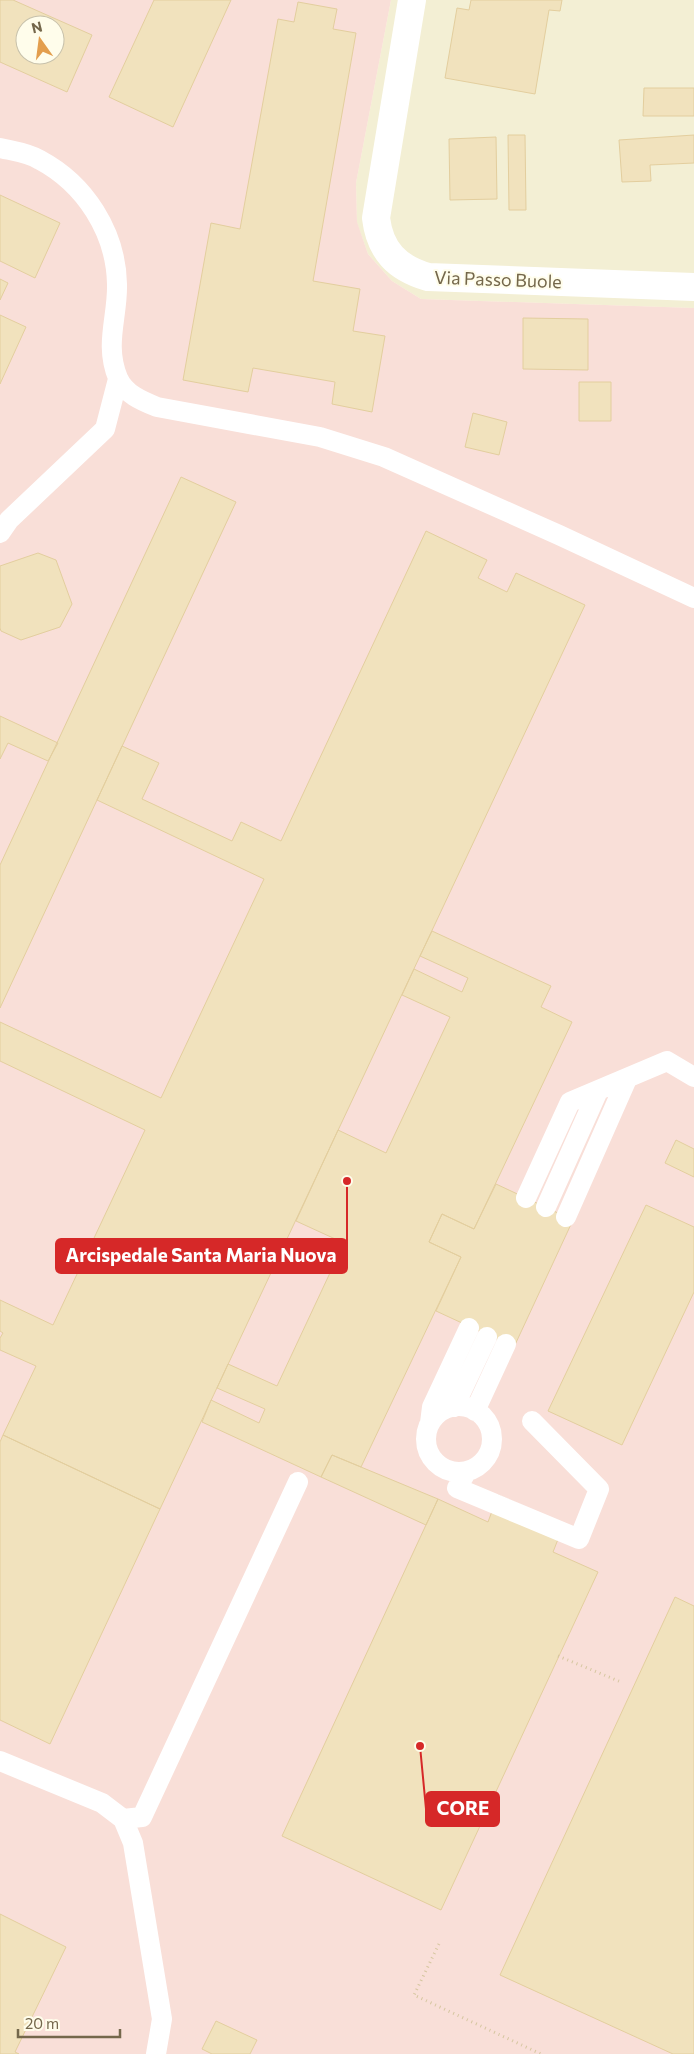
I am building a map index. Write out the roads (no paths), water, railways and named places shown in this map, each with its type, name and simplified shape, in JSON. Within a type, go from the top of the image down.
[{"type":"street","name":"Via Passo Buole","points":[[412,0],[376,218],[380,240],[395,260],[407,269],[428,276],[694,287]]},
{"type":"lane","points":[[0,148],[39,159],[71,181],[96,211],[111,247],[117,284],[111,342],[118,379],[105,429],[9,520],[0,533]]},
{"type":"lane","points":[[118,379],[133,397],[156,407],[320,437],[384,457],[694,598]]},
{"type":"lane","points":[[526,1198],[570,1102],[667,1061],[694,1077]]},
{"type":"lane","points":[[566,1217],[627,1078]]},
{"type":"lane","points":[[546,1207],[598,1090]]},
{"type":"lane","points":[[430,1423],[436,1415],[454,1406],[465,1407],[475,1411],[487,1422],[492,1438],[490,1449],[485,1459],[477,1467],[467,1471],[456,1472],[436,1463],[430,1455],[426,1444],[426,1434],[430,1423],[432,1407],[469,1328]]},
{"type":"lane","points":[[454,1406],[487,1337]]},
{"type":"lane","points":[[475,1411],[506,1344]]},
{"type":"lane","points":[[467,1471],[457,1488],[579,1539],[599,1490],[532,1421]]},
{"type":"lane","points":[[123,1819],[142,1818],[298,1482]]},
{"type":"lane","points":[[0,1761],[102,1803],[123,1819],[132,1843],[162,2019],[156,2054]]},
{"type":"place","name":"Arcispedale Santa Maria Nuova","points":[[347,1181]]},
{"type":"place","name":"CORE","points":[[420,1746]]}]
